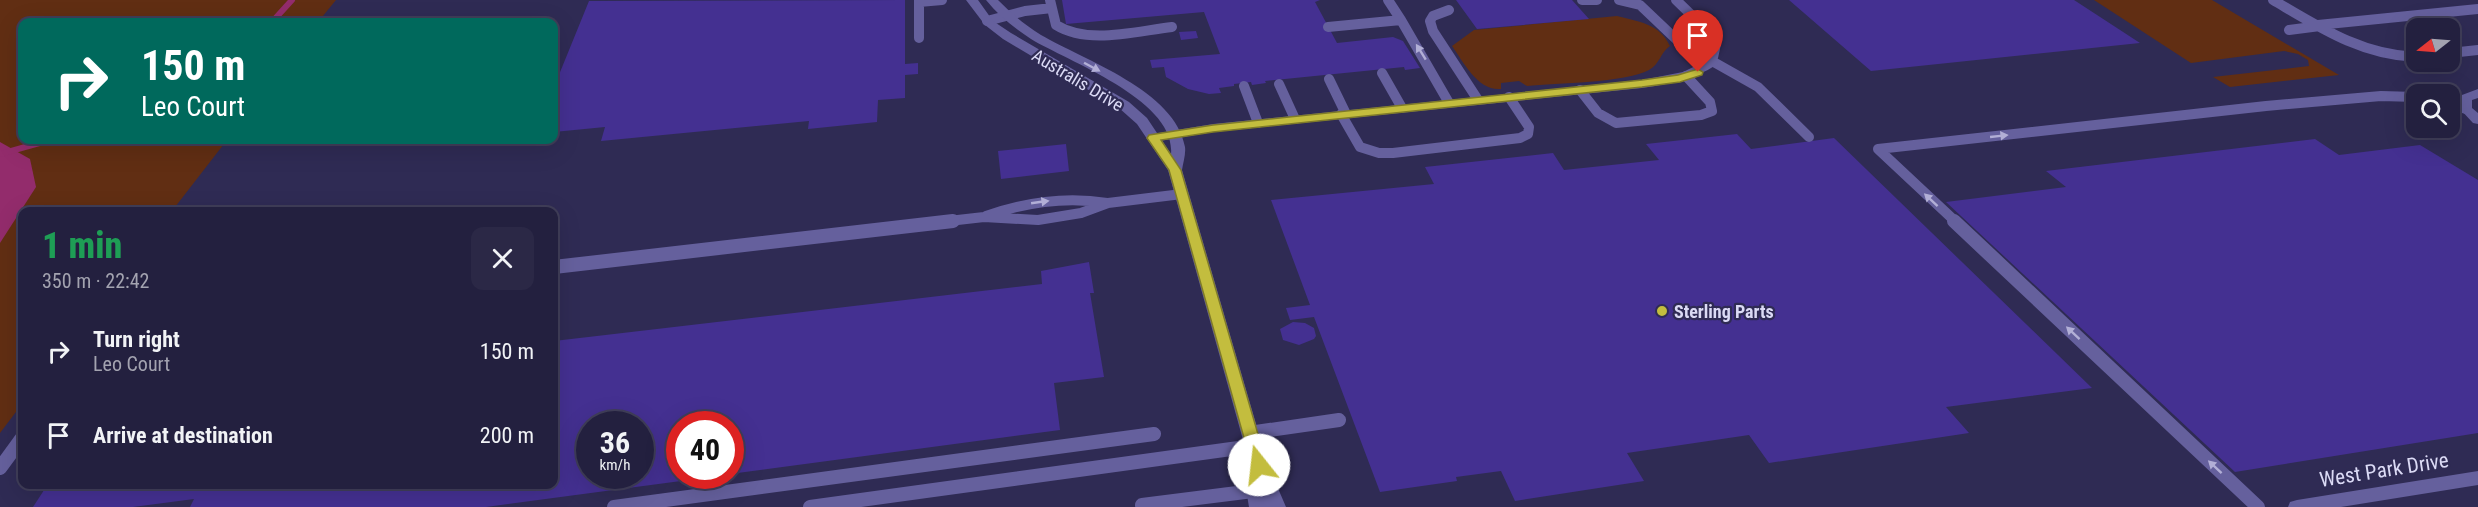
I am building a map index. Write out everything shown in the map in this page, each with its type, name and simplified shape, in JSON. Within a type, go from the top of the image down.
[{"type":"street","name":"Australis Drive","points":[[972,0],[987,21],[1038,56],[1124,105],[1142,121],[1175,170],[1259,465],[1262,496],[1277,507]]},
{"type":"street","name":"Australis Drive","points":[[992,0],[1005,15],[1027,32],[1142,96],[1161,114],[1174,134],[1178,148],[1175,170]]},
{"type":"street","points":[[1153,138],[1258,123],[1580,90],[1686,76],[1712,62]]},
{"type":"street","points":[[2478,93],[2466,98],[2478,120]]},
{"type":"street","name":"West Park Drive","points":[[2297,507],[2478,477]]},
{"type":"lane","points":[[919,38],[919,1],[942,0]]},
{"type":"lane","points":[[1388,0],[1449,103]]},
{"type":"lane","points":[[1582,0],[1597,0]]},
{"type":"lane","points":[[1619,0],[1640,5],[1680,43],[1758,87],[1809,137]]},
{"type":"lane","points":[[1676,0],[1711,34],[1716,44],[1712,62]]},
{"type":"lane","points":[[2272,0],[2346,41],[2374,52],[2406,56]]},
{"type":"lane","points":[[987,21],[1051,4],[1056,25],[1070,33],[1089,34],[1172,27]]},
{"type":"lane","points":[[1449,9],[1433,16],[1430,21],[1433,31],[1478,100]]},
{"type":"lane","points":[[2289,30],[2478,9]]},
{"type":"lane","points":[[1328,27],[1401,20]]},
{"type":"lane","points":[[2460,52],[2478,50]]},
{"type":"lane","points":[[1382,73],[1402,108]]},
{"type":"lane","points":[[1580,90],[1598,113],[1616,123],[1701,115],[1712,111],[1710,102],[1686,76]]},
{"type":"lane","points":[[1329,79],[1360,147],[1379,153],[1520,138],[1527,134],[1529,127],[1509,97]]},
{"type":"lane","points":[[1280,84],[1295,119]]},
{"type":"lane","points":[[1244,86],[1258,123]]},
{"type":"lane","points":[[2258,507],[1878,149],[2266,106],[2381,96],[2406,97]]},
{"type":"lane","points":[[558,267],[984,217],[1038,220],[1081,213],[1108,203],[1182,194]]},
{"type":"lane","points":[[984,217],[1005,209],[1057,200],[1084,198],[1108,203]]},
{"type":"lane","points":[[810,507],[1251,439],[1339,420]]},
{"type":"lane","points":[[614,507],[1154,434]]},
{"type":"lane","points":[[0,468],[18,443]]},
{"type":"lane","points":[[1142,506],[1262,496]]},
{"type":"shaded area","points":[[0,0],[336,0],[321,18],[18,18],[18,144],[224,144],[175,207],[18,207],[18,409],[0,433]]},
{"type":"shaded area","points":[[2094,0],[2212,0],[2339,75],[2230,87],[2213,77],[2309,66],[2308,60],[2298,54],[2284,51],[2191,63]]},
{"type":"shaded area","points":[[1617,16],[1654,28],[1660,32],[1670,46],[1656,65],[1649,70],[1624,78],[1607,80],[1527,86],[1519,81],[1501,83],[1501,89],[1485,86],[1472,75],[1452,46],[1474,30]]},
{"type":"shaded area","points":[[0,142],[30,159],[36,187],[23,207],[18,207],[18,215],[0,243]]},
{"type":"building","points":[[905,0],[905,64],[918,63],[918,74],[905,75],[905,98],[878,100],[877,122],[808,129],[809,121],[601,141],[605,127],[558,132],[558,77],[589,1]]},
{"type":"building","points":[[1062,0],[1320,0],[1315,2],[1337,43],[1393,37],[1403,41],[1420,68],[1405,70],[1404,67],[1265,81],[1266,83],[1252,85],[1251,82],[1234,84],[1234,86],[1219,88],[1221,93],[1209,94],[1188,89],[1166,77],[1164,67],[1152,68],[1150,60],[1220,54],[1204,12],[1066,24]]},
{"type":"building","points":[[1456,0],[1572,0],[1589,19],[1477,29]]},
{"type":"building","points":[[1789,0],[2074,0],[2140,43],[1871,71]]},
{"type":"building","points":[[1196,31],[1198,38],[1181,40],[1179,32]]},
{"type":"building","name":"Sterling Parts","points":[[1737,134],[1751,149],[1834,138],[2092,388],[1946,407],[1969,433],[1769,463],[1749,435],[1627,453],[1644,481],[1515,501],[1501,471],[1456,477],[1457,481],[1380,492],[1314,317],[1290,320],[1286,308],[1310,305],[1271,200],[1434,184],[1425,167],[1553,153],[1564,170],[1659,160],[1646,144]]},
{"type":"building","points":[[2315,139],[2339,155],[2420,145],[2478,180],[2478,433],[2235,472],[1946,202],[2066,187],[2046,171]]},
{"type":"building","points":[[1066,144],[1069,171],[1001,179],[998,151]]},
{"type":"building","points":[[1089,262],[1094,293],[1090,293],[1104,377],[1054,383],[1060,430],[744,472],[744,411],[666,411],[666,483],[654,485],[654,411],[576,411],[576,489],[621,489],[486,507],[190,507],[194,499],[133,507],[33,507],[45,489],[558,489],[558,341],[1042,284],[1041,271]]},
{"type":"building","points":[[1293,322],[1305,323],[1314,328],[1316,336],[1314,339],[1299,345],[1283,340],[1280,329]]},
{"type":"waterway","points":[[276,18],[292,0]]},
{"type":"waterway","points":[[0,154],[36,144]]},
{"type":"place","name":"Sterling Parts","points":[[1662,311]]},
{"type":"route","points":[[1259,465],[1175,170],[1153,138],[1213,128],[1642,84],[1680,78],[1698,72]]}]
